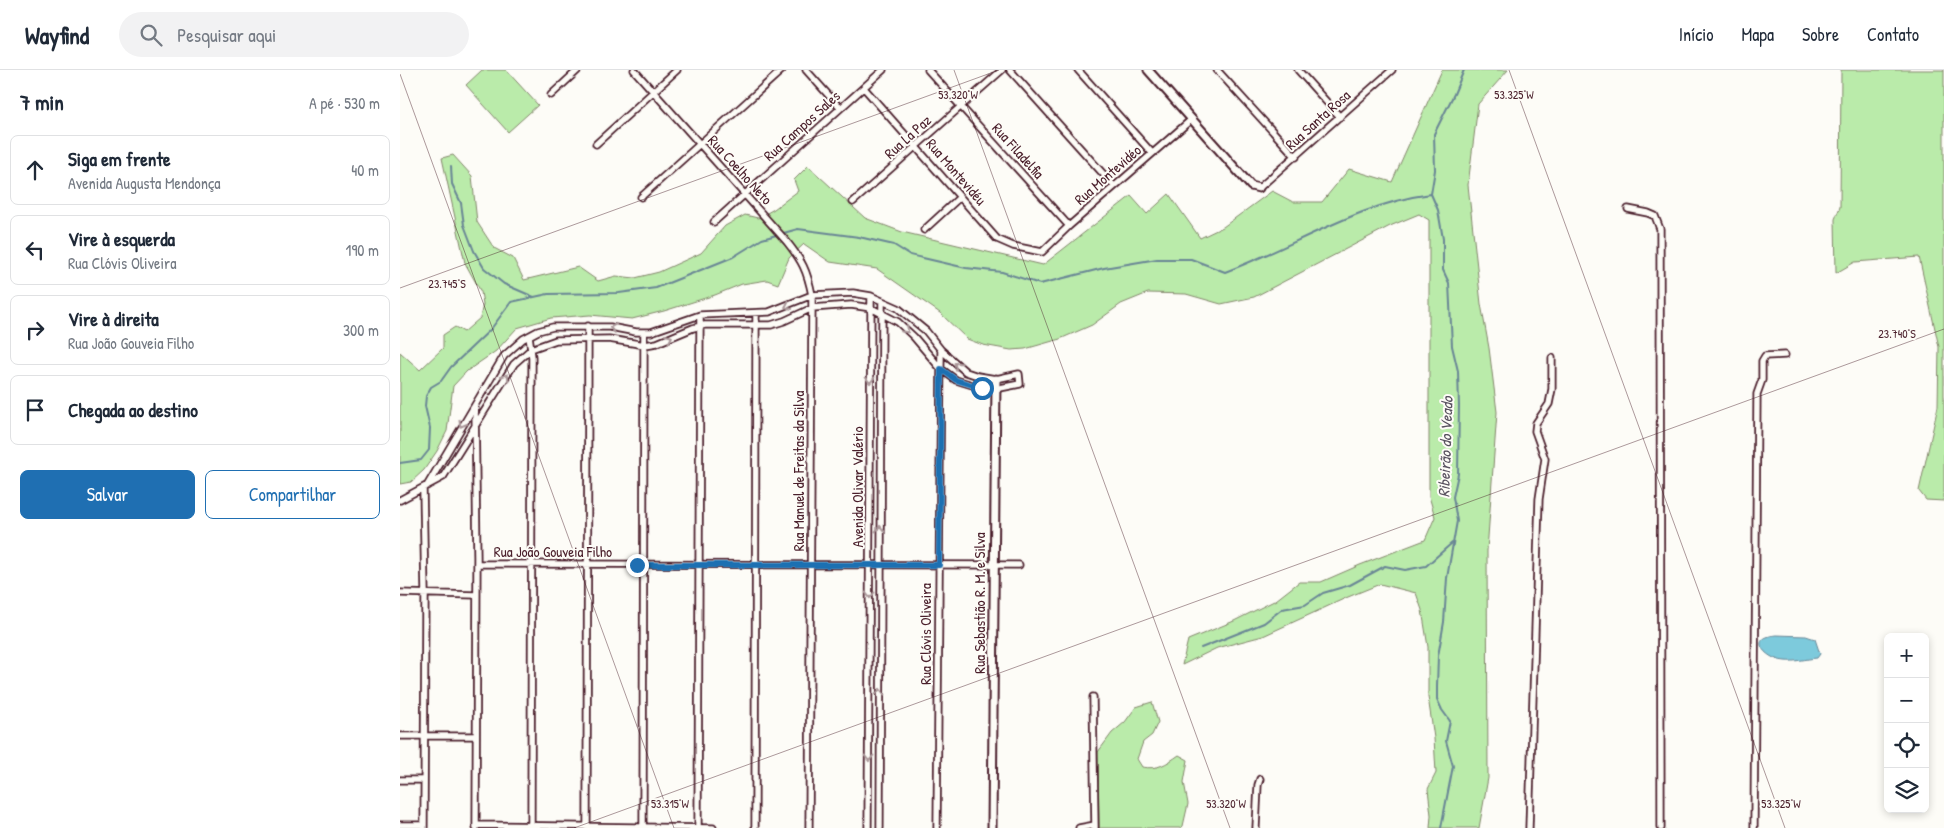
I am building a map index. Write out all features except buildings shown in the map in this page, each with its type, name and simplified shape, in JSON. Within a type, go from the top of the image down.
[{"type":"street","points":[[551,95],[578,70]]},
{"type":"street","name":"Rua Coelho Neto","points":[[634,70],[787,242],[802,263],[808,277],[812,295]]},
{"type":"street","points":[[596,144],[677,70]]},
{"type":"street","points":[[641,197],[782,70]]},
{"type":"street","points":[[806,70],[840,108]]},
{"type":"street","name":"Rua Campos Sales","points":[[714,222],[883,70]]},
{"type":"street","name":"Rua Filadelfia","points":[[928,70],[1069,226]]},
{"type":"street","name":"Rua La Paz","points":[[853,202],[1002,70]]},
{"type":"street","points":[[1010,70],[1114,186]]},
{"type":"street","points":[[1078,70],[1152,152]]},
{"type":"street","points":[[1148,70],[1251,186],[1258,188]]},
{"type":"street","points":[[1217,70],[1296,157]]},
{"type":"street","points":[[1298,70],[1340,117]]},
{"type":"street","name":"Rua Santa Rosa","points":[[1258,188],[1296,157],[1389,71]]},
{"type":"street","name":"Rua Montevidéu","points":[[864,88],[997,239],[1014,246],[1042,252]]},
{"type":"street","name":"Rua Montevidéo","points":[[1042,252],[1152,152],[1192,119]]},
{"type":"street","points":[[924,230],[960,196]]},
{"type":"street","points":[[1628,210],[1655,216],[1660,229],[1661,828]]},
{"type":"street","points":[[400,500],[425,487],[443,477],[514,364],[531,349],[556,340],[609,339],[645,345],[664,341],[700,326],[712,324],[778,324],[812,308],[851,305],[871,308],[904,327],[941,369],[956,380],[995,389],[1020,384],[1019,374],[996,379],[966,372],[941,350],[926,331],[898,308],[871,296],[852,293],[812,295],[774,312],[700,315],[659,330],[644,332],[610,327],[553,327],[529,336],[516,344],[504,356],[425,487],[424,826],[400,825]]},
{"type":"street","name":"Rua Manuel de Freitas da Silva","points":[[809,828],[812,295]]},
{"type":"street","name":"Avenida Olivar Valério","points":[[869,828],[871,296]]},
{"type":"street","points":[[880,828],[882,301]]},
{"type":"street","points":[[755,828],[756,314]]},
{"type":"street","points":[[698,828],[700,315]]},
{"type":"street","points":[[587,827],[588,326]]},
{"type":"street","points":[[642,828],[644,332]]},
{"type":"street","points":[[529,336],[531,349],[532,565],[531,827]]},
{"type":"street","name":"Rua Clóvis Oliveira","points":[[937,828],[941,350]]},
{"type":"street","points":[[1754,828],[1757,394],[1762,380],[1762,360],[1765,356],[1785,355]]},
{"type":"street","points":[[1529,828],[1539,499],[1545,459],[1535,431],[1536,423],[1549,404],[1552,389],[1552,358]]},
{"type":"street","name":"Rua Sebastião R. M. e Silva","points":[[992,828],[996,379]]},
{"type":"street","points":[[474,404],[476,426],[477,564],[476,826],[712,828]]},
{"type":"street","name":"Rua João Gouveia Filho","points":[[477,564],[1019,565]]},
{"type":"street","points":[[400,593],[476,595]]},
{"type":"street","points":[[1079,828],[1095,826],[1093,697]]},
{"type":"street","points":[[400,736],[475,736]]},
{"type":"street","points":[[1256,828],[1258,785],[1260,779]]},
{"type":"street","points":[[400,780],[424,780]]},
{"type":"street","points":[[864,828],[869,828]]},
{"type":"green space","points":[[482,70],[506,70],[538,105],[508,132],[466,85]]},
{"type":"green space","points":[[1442,70],[1508,70],[1478,104],[1468,185],[1481,304],[1497,412],[1487,551],[1488,778],[1479,828],[1430,828],[1431,815],[1428,789],[1436,773],[1434,738],[1428,697],[1428,647],[1422,610],[1416,593],[1380,584],[1263,636],[1217,648],[1182,665],[1188,640],[1234,621],[1276,600],[1299,582],[1321,582],[1425,540],[1435,517],[1429,496],[1429,220],[1419,214],[1390,226],[1254,297],[1221,304],[1186,294],[1148,293],[1121,304],[1092,325],[1060,339],[1025,349],[1011,350],[983,345],[967,339],[940,313],[877,269],[830,262],[804,244],[789,258],[778,284],[767,280],[742,284],[715,295],[632,319],[590,315],[551,318],[517,328],[496,351],[467,371],[453,386],[447,431],[437,451],[424,470],[411,482],[400,484],[400,352],[420,370],[443,348],[443,335],[455,327],[464,332],[480,318],[483,304],[481,292],[465,263],[442,158],[453,155],[472,176],[477,222],[494,248],[513,258],[524,280],[578,267],[598,281],[616,276],[635,278],[659,272],[701,253],[725,226],[745,215],[758,218],[774,209],[798,191],[794,180],[808,166],[865,218],[902,232],[1043,265],[1131,196],[1147,214],[1169,194],[1200,238],[1223,227],[1272,191],[1293,202],[1322,202],[1349,169],[1392,182]]},
{"type":"green space","points":[[1841,70],[1944,70],[1944,501],[1926,500],[1919,491],[1938,406],[1939,347],[1919,257],[1855,262],[1836,273],[1835,219],[1840,207]]},
{"type":"green space","points":[[1152,702],[1158,722],[1152,735],[1143,742],[1137,759],[1142,767],[1148,768],[1162,766],[1179,755],[1188,760],[1184,782],[1188,804],[1183,826],[1181,828],[1099,828],[1098,752],[1112,733],[1125,722],[1136,707]]},
{"type":"water","points":[[1776,635],[1806,636],[1815,639],[1820,654],[1817,658],[1789,661],[1778,660],[1766,653],[1762,649],[1761,644],[1762,640],[1767,637]]},
{"type":"waterway","name":"Ribeirão do Veado","points":[[1441,828],[1453,766],[1446,741],[1450,721],[1437,699],[1438,656],[1444,622],[1447,578],[1457,521],[1453,497],[1458,474],[1459,406],[1458,371],[1452,346],[1449,283],[1443,270],[1443,239],[1438,210],[1431,194],[1435,170],[1434,134],[1464,70]]},
{"type":"waterway","points":[[451,166],[452,184],[461,203],[464,225],[474,251],[484,268],[504,284],[534,297]]},
{"type":"waterway","points":[[400,463],[421,460],[429,450],[430,428],[425,406],[426,396],[431,387],[441,381],[451,367],[491,329],[511,302],[548,294],[619,293],[656,288],[733,257],[762,239],[798,229],[859,237],[894,245],[910,255],[966,268],[1002,272],[1040,284],[1104,268],[1157,259],[1191,259],[1225,272],[1378,206],[1431,194]]},
{"type":"waterway","points":[[1201,648],[1264,623],[1282,609],[1305,605],[1323,593],[1350,585],[1385,566],[1405,570],[1426,566],[1452,543]]},
{"type":"route","points":[[637,565],[939,565],[941,369],[956,380],[982,388]]}]
